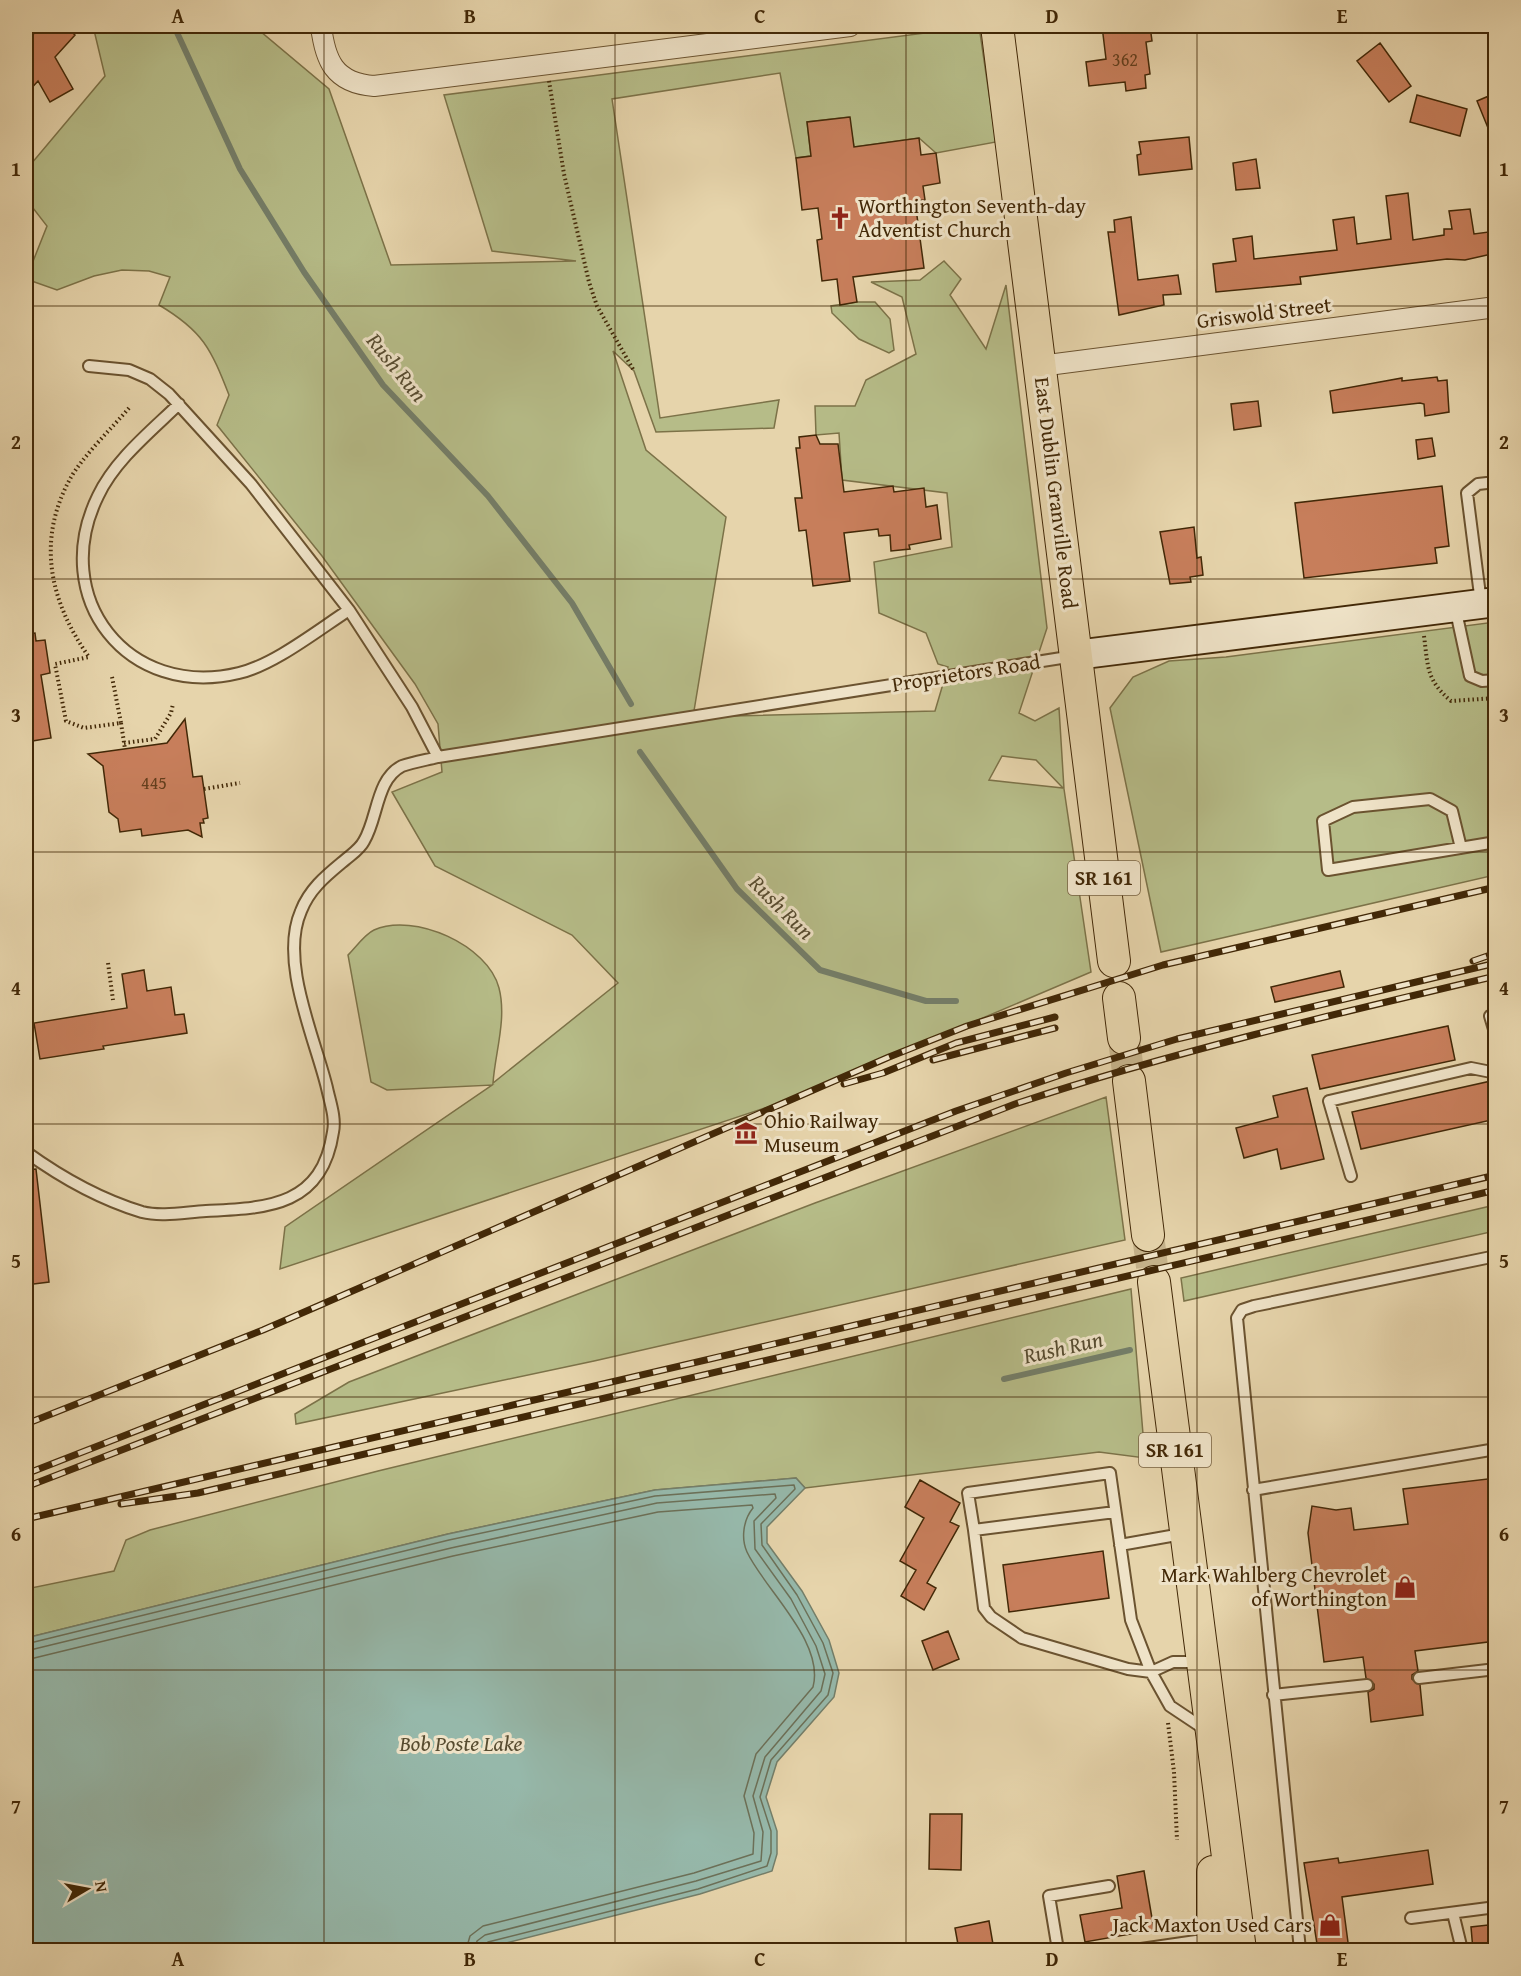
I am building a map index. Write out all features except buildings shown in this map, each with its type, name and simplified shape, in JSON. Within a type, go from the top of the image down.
[{"type":"main road","name":"East Dublin Granville Road","points":[[998,26],[1114,961]]},
{"type":"main road","points":[[1119,998],[1124,1038]]},
{"type":"main road","points":[[1129,1081],[1148,1235]]},
{"type":"main road","name":"SR 161","points":[[1154,1282],[1212,1743],[1222,1946]]},
{"type":"street","points":[[321,26],[326,54],[335,69],[344,77],[359,84],[374,86],[850,26]]},
{"type":"street","name":"Griswold Street","points":[[1040,366],[1496,307]]},
{"type":"street","name":"Proprietors Road","points":[[1076,655],[1477,604]]},
{"type":"lane","points":[[89,366],[129,370],[170,394],[251,484],[349,610],[412,707],[438,757]]},
{"type":"lane","points":[[178,404],[121,462],[98,496],[84,535],[84,582],[97,618],[123,651],[164,673],[204,679],[241,673],[287,651],[349,610]]},
{"type":"lane","points":[[1496,482],[1478,484],[1467,493],[1477,604],[1470,676],[1482,681],[1496,680]]},
{"type":"lane","name":"Proprietors Road","points":[[26,1152],[93,1194],[145,1212],[259,1208],[287,1201],[305,1188],[321,1171],[331,1146],[334,1129],[321,1065],[300,993],[295,954],[296,928],[300,911],[316,885],[361,846],[370,831],[386,780],[402,767],[438,757],[1076,655]]},
{"type":"lane","points":[[1461,848],[1452,811],[1430,799],[1353,807],[1323,821],[1328,870],[1461,848],[1496,842]]},
{"type":"lane","points":[[1496,1014],[1490,1016],[1496,1036]]},
{"type":"lane","points":[[1351,1176],[1329,1101],[1471,1068],[1496,1073]]},
{"type":"lane","points":[[1300,1950],[1252,1490],[1237,1318],[1242,1310],[1496,1256]]},
{"type":"lane","points":[[1252,1490],[1496,1449]]},
{"type":"lane","points":[[1202,1662],[1173,1662],[1151,1672],[1128,1669],[1022,1638],[991,1617],[984,1608],[968,1493],[1110,1473],[1131,1620],[1151,1672],[1170,1706],[1212,1743]]},
{"type":"lane","points":[[974,1530],[1115,1512]]},
{"type":"lane","points":[[1120,1545],[1186,1533]]},
{"type":"lane","points":[[1419,1678],[1496,1670]]},
{"type":"lane","points":[[1273,1695],[1367,1685]]},
{"type":"lane","points":[[1058,1950],[1049,1896],[1109,1886]]},
{"type":"lane","points":[[1411,1918],[1496,1907]]},
{"type":"lane","points":[[1453,1912],[1462,1950]]},
{"type":"lane","points":[[1134,1950],[1222,1946]]},
{"type":"path","points":[[546,64],[564,174],[589,282],[597,306],[634,371]]},
{"type":"path","points":[[1424,636],[1430,678],[1438,690],[1451,701],[1496,698]]},
{"type":"path","points":[[124,743],[154,739],[171,713],[173,704]]},
{"type":"path","points":[[121,723],[125,749]]},
{"type":"path","points":[[204,789],[240,783]]},
{"type":"path","points":[[108,963],[113,1000]]},
{"type":"path","points":[[1170,1706],[1168,1723],[1174,1772],[1177,1839]]},
{"type":"green space","points":[[93,26],[254,26],[329,89],[391,265],[576,261],[492,251],[444,95],[979,26],[996,142],[936,153],[919,138],[854,147],[849,117],[807,122],[811,156],[796,158],[780,73],[612,99],[660,418],[779,400],[774,428],[656,432],[634,371],[613,351],[646,450],[726,517],[693,717],[935,711],[948,667],[938,664],[926,633],[879,613],[874,562],[952,547],[947,493],[842,480],[839,433],[816,435],[815,406],[855,406],[866,380],[916,354],[902,297],[871,282],[920,280],[944,261],[961,279],[950,295],[986,349],[1006,285],[1047,628],[1019,713],[1035,721],[1059,708],[1064,789],[1091,972],[792,1099],[280,1269],[285,1227],[492,1085],[387,1090],[371,1082],[348,955],[367,935],[374,930],[390,926],[409,925],[428,929],[465,946],[492,972],[499,988],[502,1012],[493,1083],[618,983],[572,935],[435,866],[392,792],[442,772],[438,724],[415,684],[322,556],[217,425],[229,395],[217,365],[204,342],[174,314],[159,305],[170,277],[149,271],[122,270],[94,276],[57,290],[26,279],[47,226],[26,199],[26,170],[105,76]],"holes":[[[1002,756],[1036,760],[1063,788],[989,780]]]},
{"type":"green space","points":[[875,302],[890,319],[894,350],[889,353],[859,339],[832,313],[831,306]]},
{"type":"green space","points":[[1495,622],[1495,875],[1161,952],[1110,708],[1133,677],[1169,661],[1226,657]]},
{"type":"green space","points":[[1106,1097],[1125,1240],[594,1361],[296,1424],[295,1414],[349,1382],[815,1203]]},
{"type":"green space","points":[[1495,1205],[1495,1231],[1184,1301],[1181,1278]]},
{"type":"green space","points":[[1131,1289],[1145,1458],[1099,1452],[805,1488],[796,1478],[655,1490],[448,1534],[26,1638],[26,1589],[114,1571],[126,1540],[150,1530],[378,1471]]},
{"type":"water","name":"Bob Poste Lake","points":[[796,1478],[805,1488],[767,1527],[767,1543],[802,1591],[829,1640],[839,1673],[834,1697],[777,1762],[766,1797],[777,1831],[777,1854],[772,1871],[700,1894],[478,1950],[26,1950],[26,1638],[448,1534],[655,1490]]},
{"type":"waterway","name":"Rush Run","points":[[174,26],[240,169],[304,272],[383,385],[488,496],[572,603],[631,704]]},
{"type":"waterway","name":"Rush Run","points":[[640,752],[737,889],[820,970],[926,1001],[956,1001]]},
{"type":"waterway","name":"Rush Run","points":[[1004,1379],[1130,1350]]},
{"type":"tunnel","points":[[1124,1038],[1129,1081]]},
{"type":"tunnel","points":[[1148,1235],[1154,1282]]},
{"type":"railway","points":[[26,1424],[263,1330],[889,1057],[967,1026],[1163,965],[1496,887]]},
{"type":"railway","points":[[1473,961],[1496,953]]},
{"type":"railway","points":[[26,1474],[956,1111],[1066,1073],[1177,1039],[1496,963]]},
{"type":"railway","points":[[26,1487],[1015,1104],[1134,1067],[1314,1019],[1496,976]]},
{"type":"railway","points":[[844,1084],[883,1073],[956,1043],[1055,1017]]},
{"type":"railway","points":[[933,1060],[1055,1028]]},
{"type":"railway","points":[[26,1519],[1496,1175]]},
{"type":"railway","points":[[121,1504],[198,1493],[1496,1190]]},
{"type":"place","name":"Worthington Seventh-day Adventist Church","points":[[840,218]]},
{"type":"place","name":"Ohio Railway Museum","points":[[746,1133]]},
{"type":"place","name":"Mark Wahlberg Chevrolet of Worthington","points":[[1405,1587]]},
{"type":"place","name":"Jack Maxton Used Cars","points":[[1330,1925]]}]
